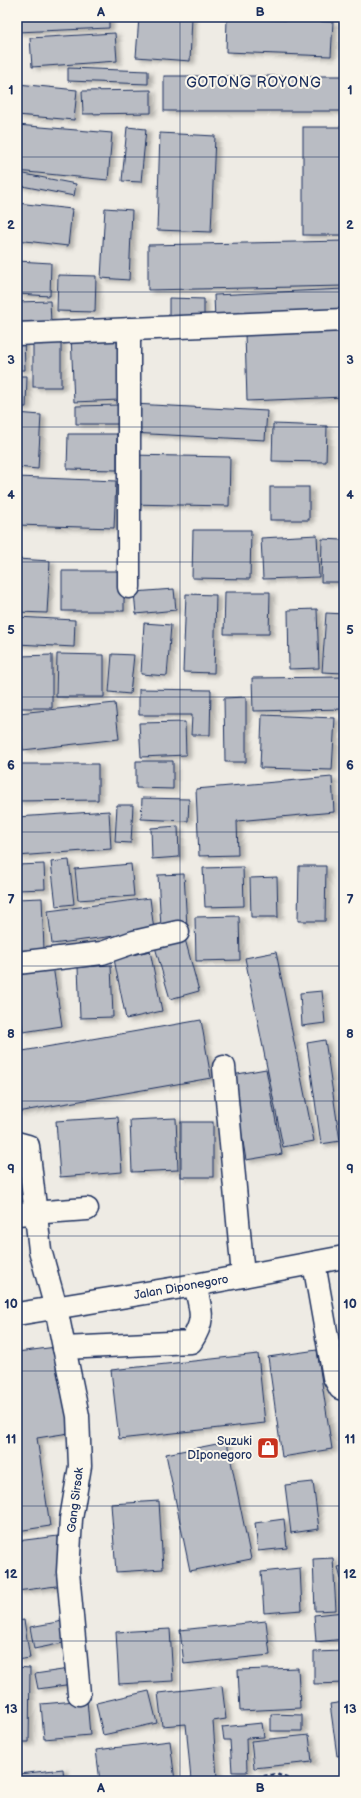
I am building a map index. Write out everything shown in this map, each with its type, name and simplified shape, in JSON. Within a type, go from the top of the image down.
[{"type":"street","points":[[17,334],[344,320]]},
{"type":"street","points":[[129,329],[129,587]]},
{"type":"street","points":[[17,962],[102,953],[134,942],[178,932]]},
{"type":"street","points":[[224,1067],[243,1276]]},
{"type":"street","name":"Gang Sirsak","points":[[17,1142],[28,1146],[26,1213],[40,1250],[56,1308],[78,1416],[80,1466],[71,1519],[68,1572],[79,1694]]},
{"type":"street","points":[[26,1213],[87,1209]]},
{"type":"street","name":"Jalan Diponegoro","points":[[17,1314],[195,1285],[344,1258]]},
{"type":"street","points":[[314,1263],[334,1377],[340,1388],[344,1389]]},
{"type":"street","points":[[64,1348],[191,1342],[199,1330],[202,1317],[195,1285]]},
{"type":"path","points":[[236,1781],[276,1774],[294,1781]]},
{"type":"building","points":[[17,17],[109,17],[109,28],[17,32]]},
{"type":"building","points":[[139,17],[192,17],[190,61],[136,57]]},
{"type":"building","points":[[227,18],[333,22],[331,56],[226,52]]},
{"type":"building","points":[[115,33],[117,61],[32,67],[30,38]]},
{"type":"building","points":[[68,68],[148,71],[148,84],[68,81]]},
{"type":"building","points":[[164,76],[344,76],[344,111],[164,111]]},
{"type":"building","points":[[18,84],[77,90],[74,120],[17,115]]},
{"type":"building","points":[[151,90],[151,113],[83,114],[82,91]]},
{"type":"building","points":[[17,125],[112,133],[108,180],[17,171]]},
{"type":"building","points":[[127,127],[146,129],[141,182],[122,181]]},
{"type":"building","points":[[303,127],[344,127],[344,235],[303,235]]},
{"type":"building","points":[[160,133],[215,136],[211,232],[157,230]]},
{"type":"building","points":[[19,173],[76,184],[74,196],[17,185]]},
{"type":"building","points":[[17,203],[72,209],[68,246],[17,240]]},
{"type":"building","points":[[105,208],[132,210],[129,280],[101,278]]},
{"type":"building","points":[[344,241],[344,286],[148,290],[148,245]]},
{"type":"building","points":[[17,261],[51,263],[50,296],[17,294]]},
{"type":"building","points":[[58,275],[96,276],[95,312],[57,311]]},
{"type":"building","points":[[344,289],[344,314],[215,321],[214,295]]},
{"type":"building","points":[[169,298],[204,299],[204,320],[169,319]]},
{"type":"building","points":[[50,301],[51,323],[17,325],[17,302]]},
{"type":"building","points":[[344,330],[344,397],[247,401],[245,333]]},
{"type":"building","points":[[117,334],[119,400],[74,402],[71,336]]},
{"type":"building","points":[[17,337],[24,337],[25,370],[17,370]]},
{"type":"building","points":[[33,337],[61,337],[61,387],[33,387]]},
{"type":"building","points":[[17,376],[27,376],[26,407],[17,407]]},
{"type":"building","points":[[133,404],[267,411],[265,440],[131,433]]},
{"type":"building","points":[[118,405],[119,424],[76,424],[76,406]]},
{"type":"building","points":[[17,413],[41,415],[38,469],[17,467]]},
{"type":"building","points":[[273,424],[327,426],[326,462],[272,461]]},
{"type":"building","points":[[68,434],[117,434],[117,470],[67,469]]},
{"type":"building","points":[[130,455],[230,457],[229,506],[129,504]]},
{"type":"building","points":[[17,477],[116,481],[114,528],[17,525]]},
{"type":"building","points":[[270,487],[309,487],[309,520],[270,520]]},
{"type":"building","points":[[193,530],[251,530],[250,579],[192,578]]},
{"type":"building","points":[[317,535],[319,577],[263,579],[261,538]]},
{"type":"building","points":[[322,539],[343,540],[342,582],[321,582]]},
{"type":"building","points":[[17,559],[50,561],[47,613],[17,612]]},
{"type":"building","points":[[62,571],[124,571],[124,611],[62,611]]},
{"type":"building","points":[[174,589],[176,610],[136,614],[134,592]]},
{"type":"building","points":[[225,592],[270,592],[269,634],[224,634]]},
{"type":"building","points":[[186,594],[216,595],[214,673],[183,672]]},
{"type":"building","points":[[317,609],[319,668],[289,669],[288,610]]},
{"type":"building","points":[[326,613],[344,614],[344,673],[322,672]]},
{"type":"building","points":[[17,617],[75,620],[74,647],[17,644]]},
{"type":"building","points":[[144,623],[171,625],[167,676],[141,674]]},
{"type":"building","points":[[57,654],[104,655],[104,697],[56,697]]},
{"type":"building","points":[[112,654],[134,655],[130,694],[109,692]]},
{"type":"building","points":[[52,655],[52,708],[21,708],[20,656]]},
{"type":"building","points":[[344,677],[344,709],[253,711],[252,678]]},
{"type":"building","points":[[139,689],[211,690],[210,735],[191,735],[192,715],[139,715]]},
{"type":"building","points":[[246,697],[246,762],[225,762],[224,698]]},
{"type":"building","points":[[115,703],[119,739],[23,750],[19,713]]},
{"type":"building","points":[[262,715],[335,718],[332,770],[260,768]]},
{"type":"building","points":[[185,722],[186,755],[141,757],[139,723]]},
{"type":"building","points":[[136,761],[173,761],[173,789],[136,788]]},
{"type":"building","points":[[17,764],[98,764],[98,800],[17,801]]},
{"type":"building","points":[[332,777],[334,812],[237,821],[238,855],[199,856],[196,789]]},
{"type":"building","points":[[142,798],[189,799],[188,821],[141,819]]},
{"type":"building","points":[[117,805],[133,805],[131,843],[115,842]]},
{"type":"building","points":[[109,811],[111,849],[17,856],[17,817]]},
{"type":"building","points":[[178,826],[179,857],[152,859],[151,828]]},
{"type":"building","points":[[69,860],[74,904],[56,906],[51,862]]},
{"type":"building","points":[[44,864],[45,889],[17,890],[17,865]]},
{"type":"building","points":[[131,864],[134,896],[78,900],[75,869]]},
{"type":"building","points":[[299,866],[326,866],[325,921],[298,921]]},
{"type":"building","points":[[243,867],[244,906],[205,907],[203,868]]},
{"type":"building","points":[[184,874],[187,927],[161,928],[158,875]]},
{"type":"building","points":[[277,877],[278,917],[251,917],[250,878]]},
{"type":"building","points":[[42,898],[44,950],[17,952],[17,899]]},
{"type":"building","points":[[150,898],[154,931],[52,944],[48,911]]},
{"type":"building","points":[[239,916],[240,960],[196,961],[195,917]]},
{"type":"building","points":[[185,939],[199,991],[170,999],[155,947]]},
{"type":"building","points":[[150,951],[162,1011],[126,1019],[114,959]]},
{"type":"building","points":[[276,952],[314,1141],[283,1147],[245,958]]},
{"type":"building","points":[[111,965],[113,1017],[80,1018],[78,967]]},
{"type":"building","points":[[53,966],[62,1026],[23,1032],[17,992],[17,972]]},
{"type":"building","points":[[322,991],[325,1023],[302,1026],[300,993]]},
{"type":"building","points":[[201,1020],[211,1078],[17,1112],[17,1052]]},
{"type":"building","points":[[325,1040],[340,1141],[321,1144],[307,1043]]},
{"type":"building","points":[[266,1069],[282,1154],[246,1160],[232,1075]]},
{"type":"building","points":[[118,1117],[122,1172],[60,1177],[56,1121]]},
{"type":"building","points":[[176,1118],[178,1170],[132,1172],[130,1120]]},
{"type":"building","points":[[181,1122],[213,1122],[213,1177],[181,1177]]},
{"type":"building","points":[[56,1347],[69,1433],[37,1438],[50,1526],[17,1531],[17,1352]]},
{"type":"building","points":[[317,1350],[332,1449],[282,1457],[268,1357]]},
{"type":"building","points":[[258,1354],[265,1423],[119,1439],[111,1370]]},
{"type":"building","points":[[227,1442],[251,1559],[190,1571],[166,1454]]},
{"type":"building","points":[[313,1482],[319,1529],[291,1533],[285,1485]]},
{"type":"building","points":[[159,1501],[163,1569],[116,1572],[111,1504]]},
{"type":"building","points":[[284,1519],[287,1548],[258,1551],[255,1523]]},
{"type":"building","points":[[58,1536],[64,1585],[17,1591],[17,1541]]},
{"type":"building","points":[[333,1558],[336,1610],[315,1611],[313,1559]]},
{"type":"building","points":[[344,1566],[344,1592],[338,1567]]},
{"type":"building","points":[[300,1568],[302,1610],[264,1613],[261,1572]]},
{"type":"building","points":[[344,1612],[344,1639],[316,1642],[314,1615]]},
{"type":"building","points":[[24,1620],[30,1658],[17,1660],[17,1621]]},
{"type":"building","points":[[63,1621],[68,1642],[34,1649],[30,1627]]},
{"type":"building","points":[[266,1621],[270,1655],[184,1664],[180,1630]]},
{"type":"building","points":[[170,1629],[173,1681],[119,1684],[116,1632]]},
{"type":"building","points":[[344,1651],[344,1683],[314,1684],[314,1652]]},
{"type":"building","points":[[17,1667],[30,1668],[29,1742],[17,1742]]},
{"type":"building","points":[[298,1668],[300,1708],[240,1711],[238,1670]]},
{"type":"building","points":[[69,1669],[72,1684],[38,1689],[35,1674]]},
{"type":"building","points":[[222,1686],[226,1719],[213,1721],[217,1778],[191,1780],[186,1724],[162,1726],[158,1693]]},
{"type":"building","points":[[149,1691],[157,1723],[103,1735],[96,1703]]},
{"type":"building","points":[[87,1700],[90,1735],[44,1739],[41,1704]]},
{"type":"building","points":[[344,1702],[344,1755],[337,1756],[330,1704]]},
{"type":"building","points":[[271,1714],[302,1715],[302,1731],[271,1731]]},
{"type":"building","points":[[262,1723],[264,1737],[246,1738],[247,1772],[232,1772],[230,1740],[224,1740],[222,1727]]},
{"type":"building","points":[[309,1735],[312,1762],[254,1768],[251,1741]]},
{"type":"building","points":[[170,1741],[175,1781],[100,1781],[96,1750]]},
{"type":"building","points":[[63,1769],[64,1781],[20,1781],[19,1774]]},
{"type":"place","name":"Suzuki DIponegoro","points":[[268,1448]]},
{"type":"district","name":"GOTONG ROYONG","points":[[254,82]]}]
